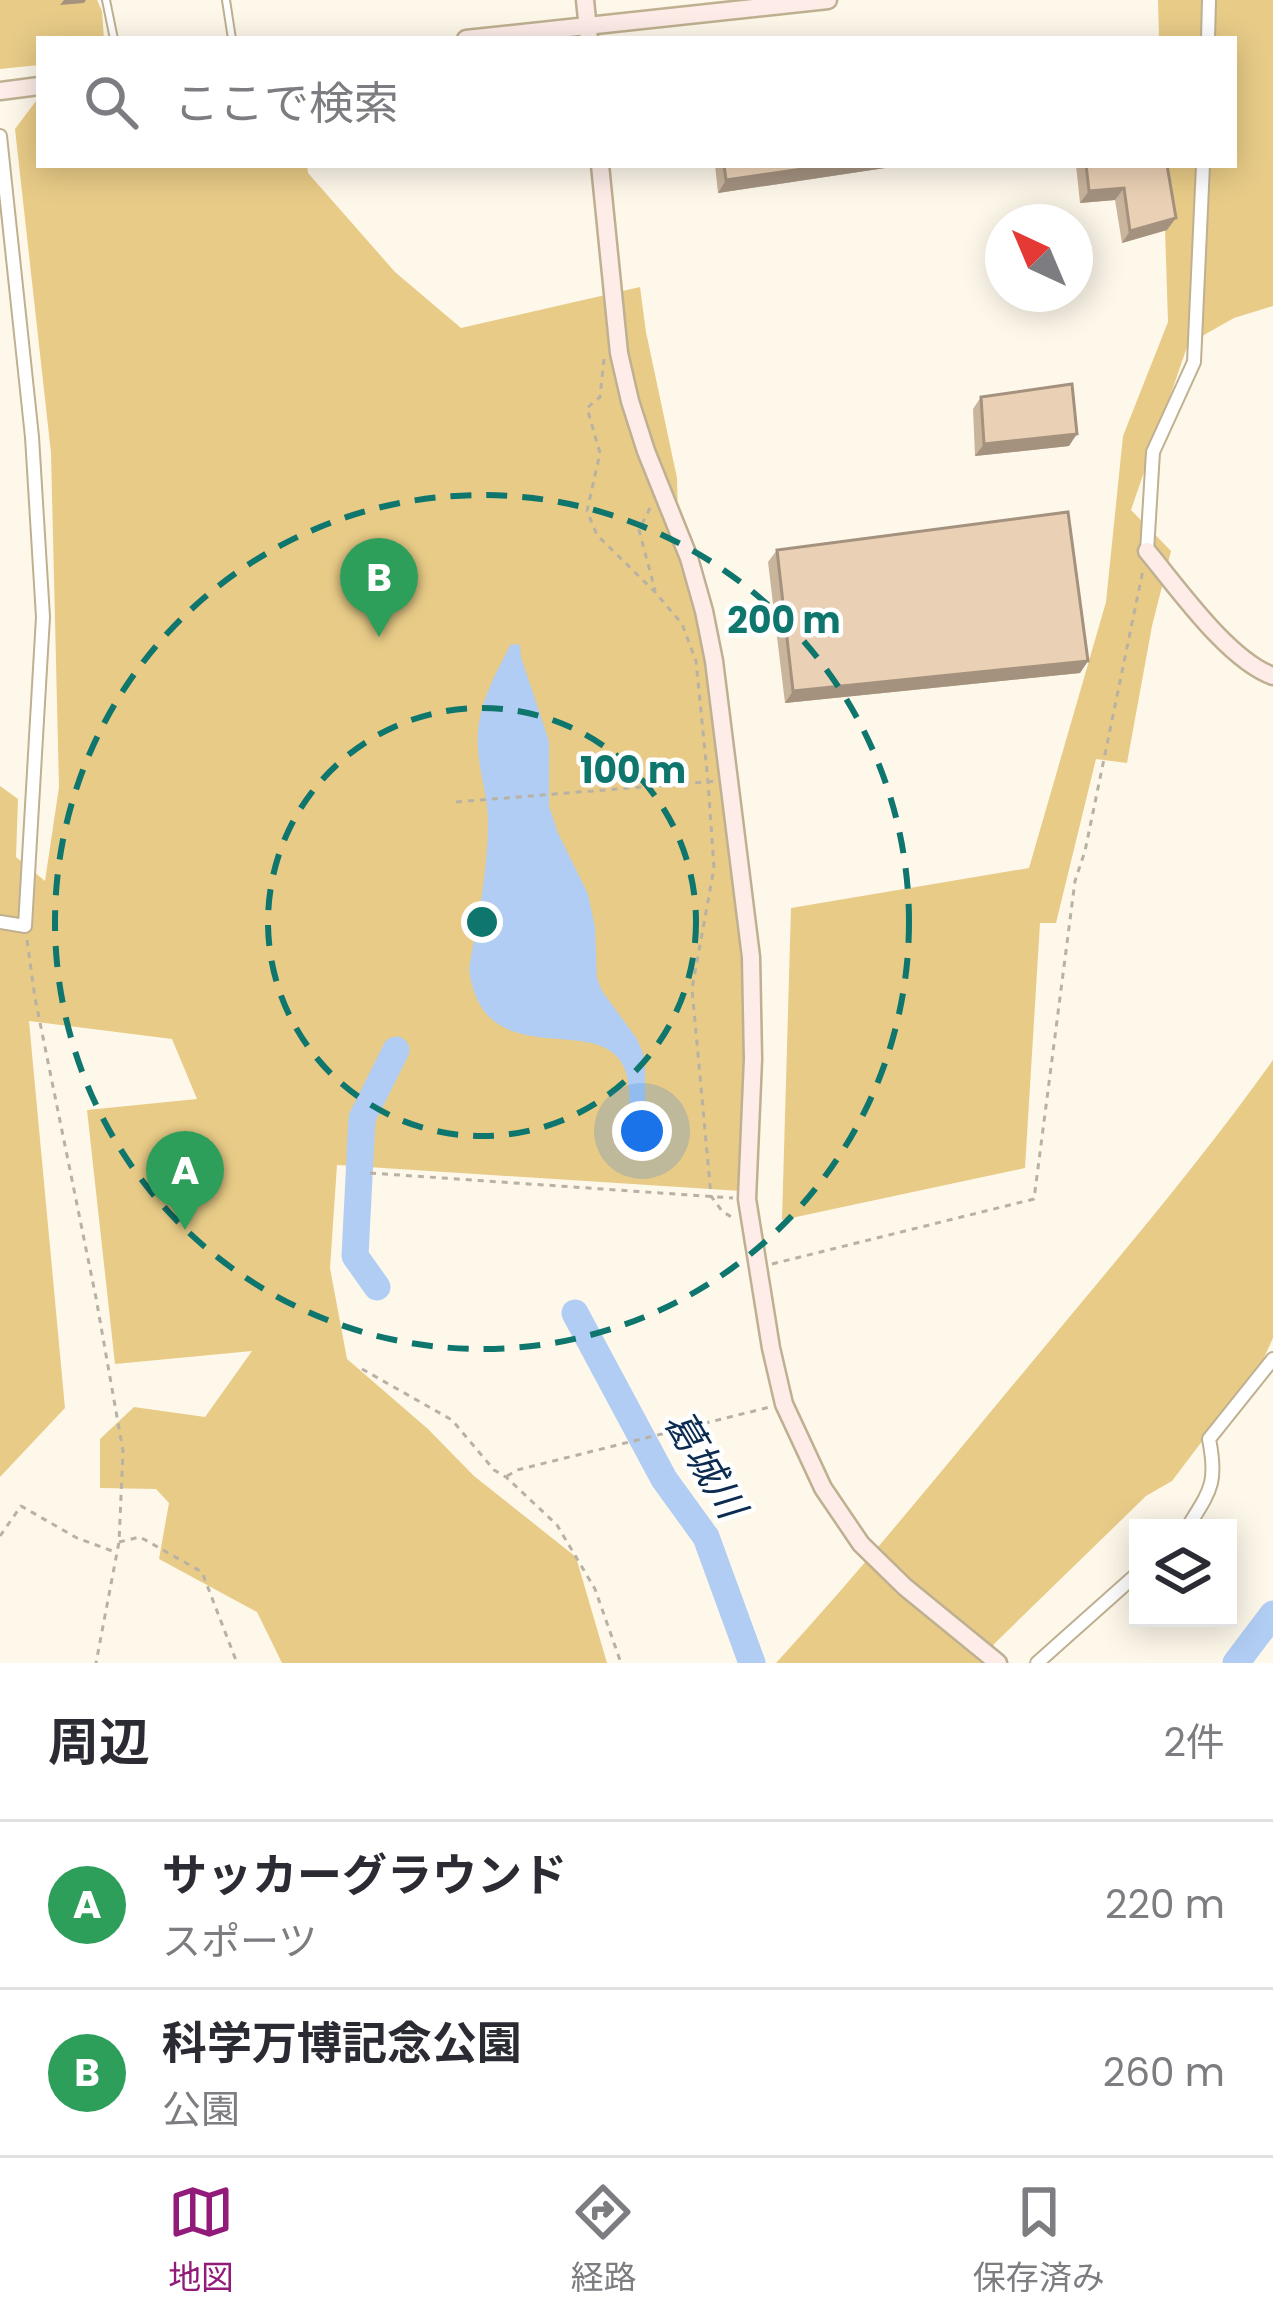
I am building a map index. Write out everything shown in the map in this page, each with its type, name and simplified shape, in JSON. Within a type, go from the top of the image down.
[{"type":"street","points":[[585,0],[589,32]]},
{"type":"street","points":[[519,36],[589,32],[827,0]]},
{"type":"street","points":[[1208,36],[1209,0]]},
{"type":"street","points":[[0,91],[36,86]]},
{"type":"street","points":[[0,136],[32,437],[43,617],[25,926],[0,922]]},
{"type":"street","points":[[600,168],[620,353],[635,417],[688,558],[714,662],[751,957],[747,1199],[784,1404],[823,1488],[861,1544],[905,1587],[998,1663]]},
{"type":"street","points":[[1203,168],[1195,362],[1154,452],[1147,551],[1229,646],[1273,676]]},
{"type":"street","points":[[1192,1519],[1209,1491],[1215,1468],[1209,1439],[1273,1359]]},
{"type":"street","points":[[1036,1663],[1129,1581]]},
{"type":"lane","points":[[106,0],[113,36]]},
{"type":"lane","points":[[226,0],[232,36]]},
{"type":"path","points":[[604,360],[601,397],[587,408],[600,453],[587,511],[597,536],[682,624],[696,661],[714,868],[692,989],[711,1196],[736,1225]]},
{"type":"path","points":[[655,592],[639,530],[660,486]]},
{"type":"path","points":[[758,1268],[1034,1199],[1075,881],[1147,551]]},
{"type":"path","points":[[456,802],[709,782]]},
{"type":"path","points":[[25,926],[123,1451],[119,1542],[96,1663]]},
{"type":"path","points":[[370,1173],[747,1199]]},
{"type":"path","points":[[362,1369],[452,1420],[494,1470],[557,1525],[595,1589],[621,1663]]},
{"type":"path","points":[[506,1477],[517,1470],[784,1404]]},
{"type":"path","points":[[0,1536],[21,1506],[77,1538],[117,1553]]},
{"type":"path","points":[[119,1542],[140,1537],[202,1572],[237,1663]]},
{"type":"shaded area","points":[[0,0],[97,0],[104,36],[36,36],[36,65],[0,69]]},
{"type":"shaded area","points":[[1158,0],[1273,0],[1273,306],[1234,318],[1188,344],[1131,510],[1171,551],[1127,763],[1096,759],[1056,923],[1040,923],[1025,1168],[782,1220],[791,908],[1029,868],[1106,602],[1123,436],[1168,322],[1163,168],[1237,168],[1237,36],[1159,36]]},
{"type":"shaded area","points":[[36,101],[36,168],[307,168],[395,272],[461,328],[640,287],[677,478],[679,556],[697,610],[707,663],[739,921],[745,1031],[741,1191],[337,1165],[330,1268],[347,1359],[474,1476],[576,1557],[607,1663],[282,1663],[257,1612],[159,1559],[169,1503],[156,1489],[100,1488],[100,1439],[134,1407],[205,1417],[252,1351],[115,1364],[87,1110],[197,1099],[172,1039],[29,1021],[65,1408],[0,1477],[0,786],[18,799],[16,857],[45,881],[59,787],[51,453],[15,129]]},
{"type":"shaded area","points":[[1273,1060],[1273,1338],[1262,1362],[1172,1481],[1146,1496],[994,1644],[990,1663],[776,1663],[1125,1251]]},
{"type":"water","points":[[511,644],[520,645],[549,741],[549,806],[588,894],[597,978],[643,1053],[645,1140],[630,1134],[623,1138],[627,1075],[613,1053],[590,1043],[531,1036],[503,1027],[481,1006],[469,968],[488,840],[478,734],[487,694]]},
{"type":"building","points":[[724,168],[810,168],[726,180]]},
{"type":"building","points":[[1086,168],[1168,168],[1176,218],[1130,231],[1124,188],[1089,191]]},
{"type":"building","points":[[1072,384],[1077,434],[984,444],[981,397]]},
{"type":"building","points":[[1068,512],[1088,661],[793,691],[777,550]]},
{"type":"waterway","name":"葛城川","points":[[377,1287],[355,1256],[362,1118],[396,1050]]},
{"type":"waterway","name":"葛城川","points":[[575,1313],[664,1479],[706,1537],[752,1663]]},
{"type":"waterway","points":[[1236,1663],[1273,1614]]},
{"type":"place","name":"科学万博記念公園","points":[[379,637]]},
{"type":"place","name":"サッカーグラウンド","points":[[185,1230]]}]
